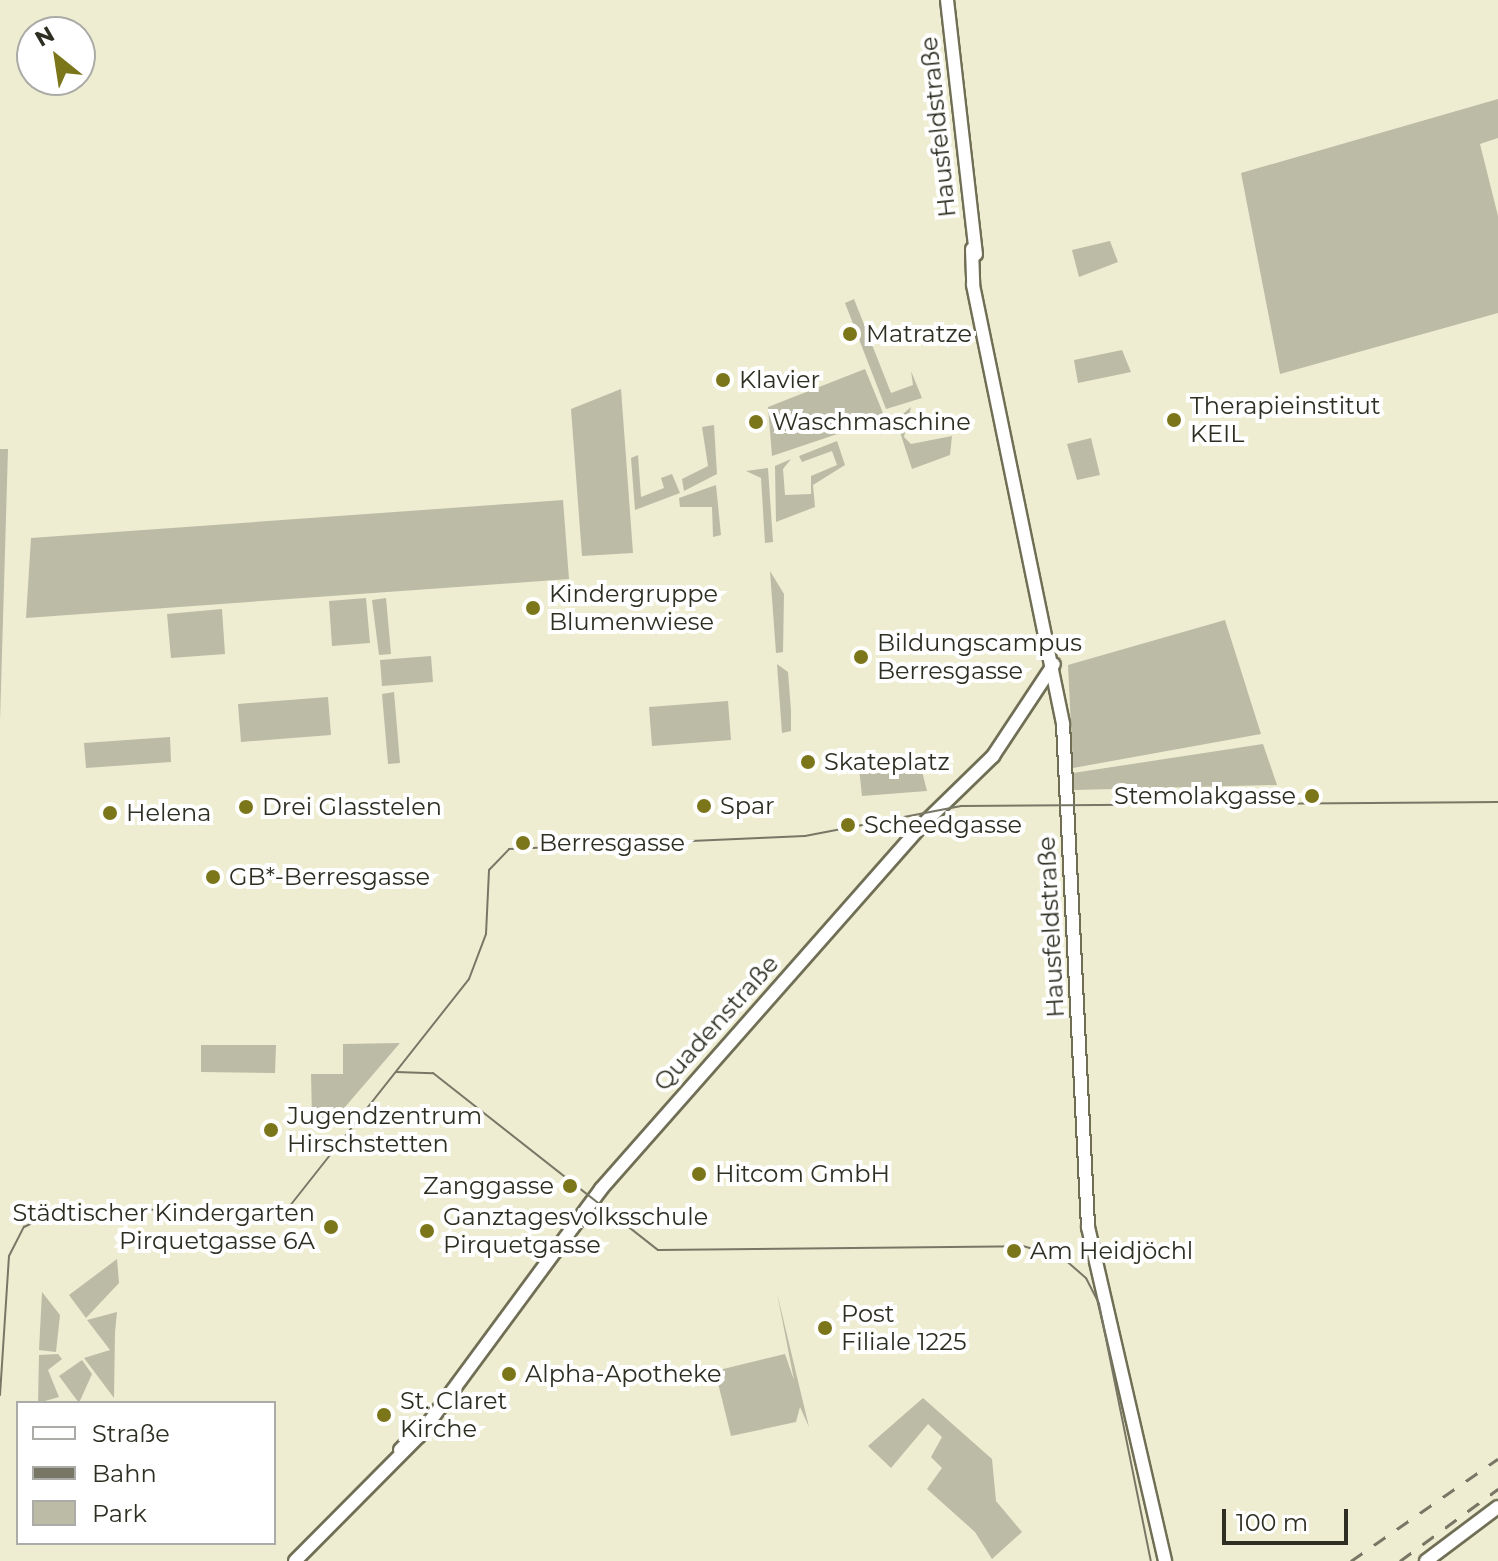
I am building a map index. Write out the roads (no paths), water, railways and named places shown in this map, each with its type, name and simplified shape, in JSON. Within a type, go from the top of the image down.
[{"type":"street","name":"Hausfeldstraße","points":[[947,0],[976,290],[1054,664],[1086,1210],[1165,1561]]},
{"type":"street","name":"Quadenstraße","points":[[295,1561],[424,1425],[601,1189],[918,829],[993,756],[1054,664]]},
{"type":"street","points":[[1426,1561],[1498,1507]]},
{"type":"tram line","points":[[0,1395],[9,1256],[24,1227],[62,1209],[190,1210],[249,1221],[289,1207],[469,979],[486,934],[489,870],[509,849],[805,836],[961,806],[1498,802]]},
{"type":"tram line","points":[[396,1072],[433,1073],[658,1250],[1023,1246],[1063,1258],[1086,1278],[1099,1304],[1151,1561]]},
{"type":"railway","points":[[1351,1561],[1498,1459]]},
{"type":"railway","points":[[1400,1561],[1498,1489]]},
{"type":"place","name":"Matratze","points":[[850,334]]},
{"type":"place","name":"Klavier","points":[[723,380]]},
{"type":"place","name":"Therapieinstitut KEIL","points":[[1174,420]]},
{"type":"place","name":"Waschmaschine","points":[[756,422]]},
{"type":"place","name":"Kindergruppe Blumenwiese","points":[[533,608]]},
{"type":"place","name":"Bildungscampus Berresgasse","points":[[861,657]]},
{"type":"place","name":"Skateplatz","points":[[808,762]]},
{"type":"place","name":"Stemolakgasse","points":[[1312,796]]},
{"type":"place","name":"Spar","points":[[704,806]]},
{"type":"place","name":"Drei Glasstelen","points":[[246,807]]},
{"type":"place","name":"Helena","points":[[110,813]]},
{"type":"place","name":"Scheedgasse","points":[[848,825]]},
{"type":"place","name":"Berresgasse","points":[[523,843]]},
{"type":"place","name":"GB*-Berresgasse","points":[[213,877]]},
{"type":"place","name":"Jugendzentrum Hirschstetten","points":[[271,1130]]},
{"type":"place","name":"Hitcom GmbH","points":[[699,1174]]},
{"type":"place","name":"Zanggasse","points":[[570,1186]]},
{"type":"place","name":"Städtischer Kindergarten Pirquetgasse 6A","points":[[331,1227]]},
{"type":"place","name":"Ganztagesvolksschule Pirquetgasse","points":[[427,1231]]},
{"type":"place","name":"Am Heidjöchl","points":[[1014,1251]]},
{"type":"place","name":"Post Filiale 1225","points":[[825,1328]]},
{"type":"place","name":"Alpha-Apotheke","points":[[509,1374]]},
{"type":"place","name":"St. Claret Kirche","points":[[384,1415]]}]
